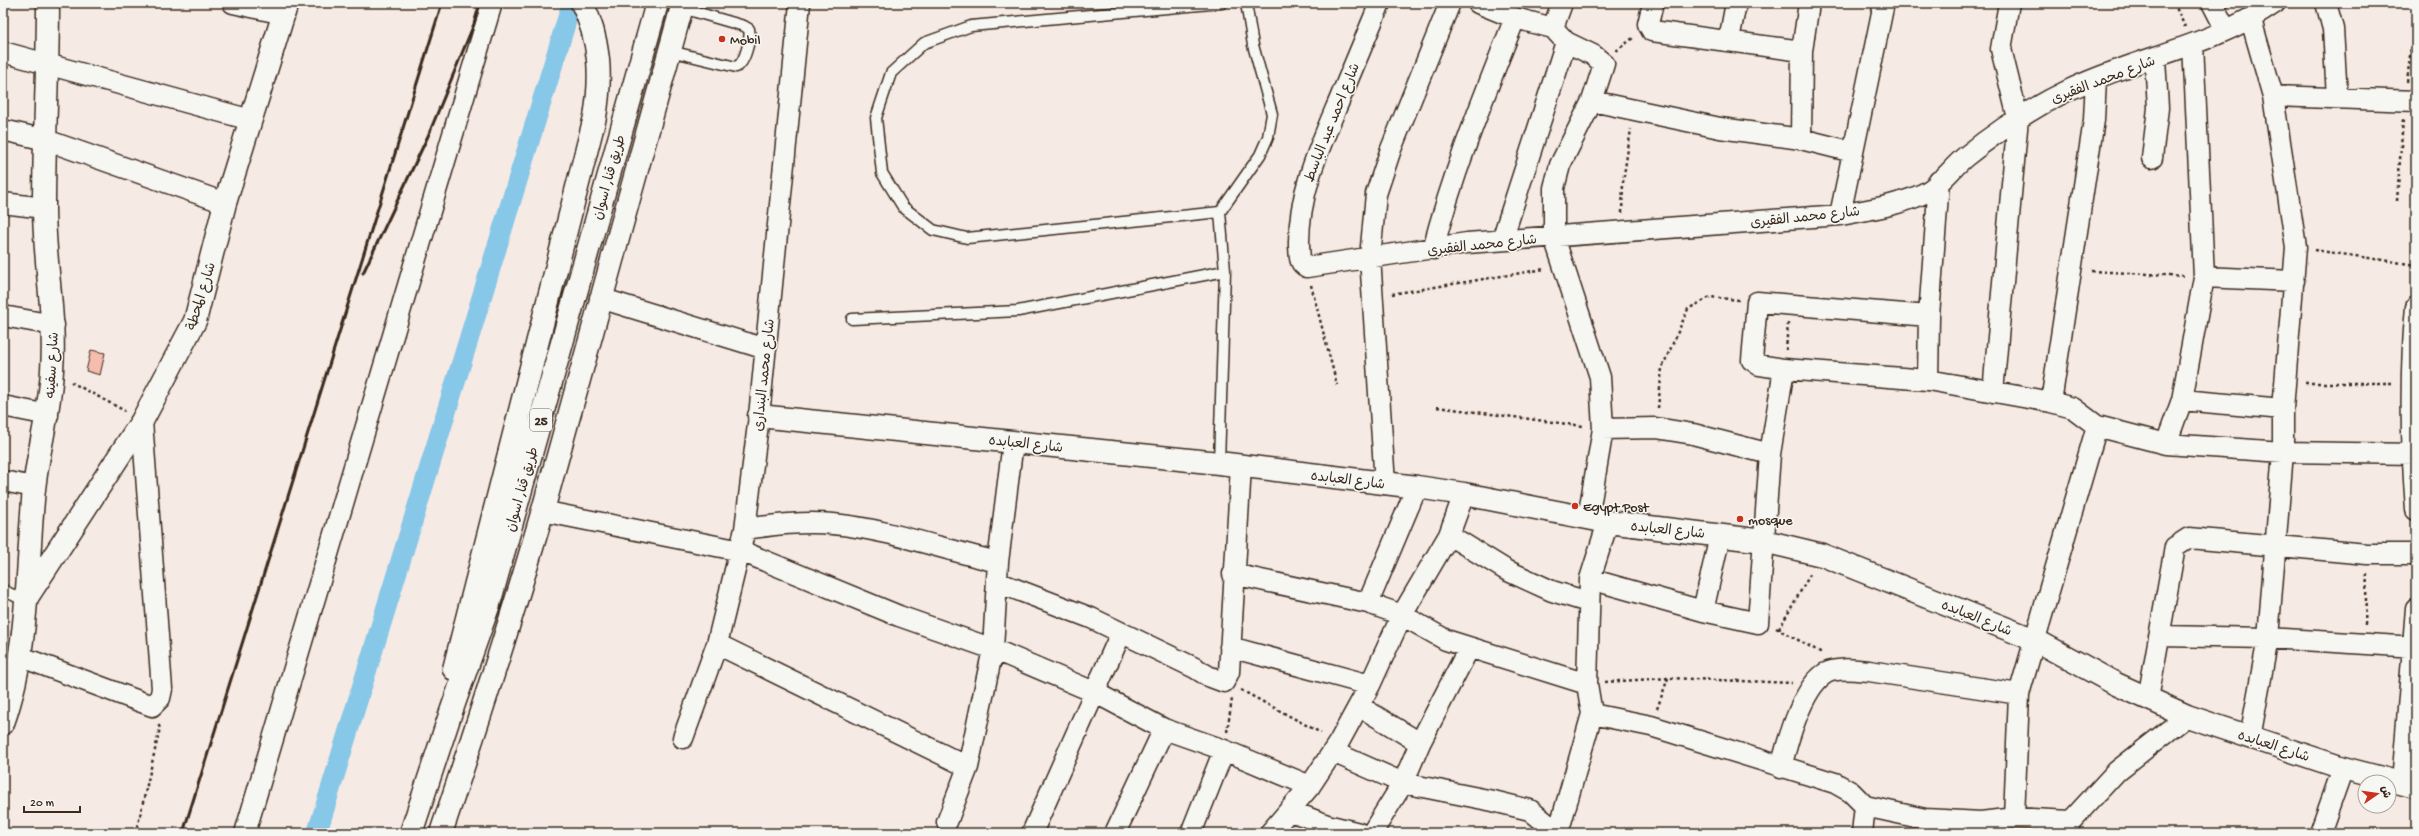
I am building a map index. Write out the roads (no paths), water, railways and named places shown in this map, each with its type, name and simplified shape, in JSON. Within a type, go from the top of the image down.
[{"type":"main road","name":"شارع سفينه","points":[[3,723],[7,699],[19,656],[34,487],[48,416],[52,371],[54,325],[44,208],[48,3]]},
{"type":"main road","points":[[451,712],[452,676],[599,96],[598,49],[589,18],[582,3]]},
{"type":"main road","name":"طريق قنا, اسوان","points":[[411,833],[489,604],[657,3]]},
{"type":"main road","points":[[661,3],[683,6]]},
{"type":"main road","name":"طريق قنا, اسوان","points":[[441,833],[481,714],[542,511],[600,298],[683,6]]},
{"type":"main road","name":"شارع المحطة","points":[[24,601],[142,421],[195,321],[225,203],[286,9]]},
{"type":"main road","points":[[645,44],[670,50]]},
{"type":"main road","name":"شارع العبابده","points":[[759,416],[1219,463],[1417,487],[1464,494],[1598,520],[1764,541],[1822,555],[2035,640],[2085,668],[2148,699],[2187,716],[2343,768],[2409,785]]},
{"type":"street","points":[[232,3],[286,9]]},
{"type":"street","points":[[245,833],[492,3]]},
{"type":"street","name":"شارع محمد البندارى","points":[[683,738],[717,644],[741,551],[745,529],[759,416],[800,3]]},
{"type":"street","name":"شارع احمد عبد الباسط","points":[[1307,267],[1303,265],[1300,258],[1299,233],[1306,187],[1321,142],[1380,3]]},
{"type":"street","points":[[1385,484],[1370,257],[1376,194],[1391,148],[1450,3]]},
{"type":"street","points":[[1502,240],[1559,35],[1562,3]]},
{"type":"street","points":[[1653,3],[1648,27],[1662,33],[1729,40],[1802,51]]},
{"type":"street","points":[[1729,40],[1736,3]]},
{"type":"street","points":[[1801,139],[1802,51],[1809,3]]},
{"type":"street","points":[[1840,215],[1884,3]]},
{"type":"street","points":[[1993,392],[2018,118],[2001,49],[2009,3]]},
{"type":"street","points":[[2212,3],[2226,30]]},
{"type":"street","name":"شارع محمد الفقيرى","points":[[1307,267],[1370,257],[1502,240],[1840,215],[1899,201],[1930,190],[1964,158],[2018,118],[2043,103],[2096,79],[2155,59],[2251,20],[2275,3]]},
{"type":"street","points":[[2326,3],[2332,29],[2337,97]]},
{"type":"street","points":[[1336,747],[1403,783],[1493,800],[1530,810],[1546,821],[1558,833],[1592,714],[1587,684],[1588,602],[1598,520],[1603,429],[1600,377],[1562,266],[1554,237],[1554,188],[1560,165],[1592,102],[1603,75],[1604,64],[1602,61],[1559,35],[1485,5]]},
{"type":"street","points":[[1433,249],[1444,206],[1462,153],[1515,18]]},
{"type":"street","points":[[2250,738],[2268,638],[2283,452],[2283,409],[2296,248],[2273,96],[2251,20]]},
{"type":"street","points":[[2166,444],[2182,400],[2204,277],[2193,44]]},
{"type":"street","points":[[3,52],[48,62],[251,120]]},
{"type":"street","points":[[2152,158],[2157,115],[2155,59]]},
{"type":"street","points":[[2051,402],[2094,120],[2096,79]]},
{"type":"street","points":[[2273,96],[2410,100]]},
{"type":"street","points":[[1592,102],[1635,109],[1720,128],[1801,139],[1853,152]]},
{"type":"street","points":[[3,130],[46,140],[225,203]]},
{"type":"street","points":[[1928,380],[1929,316],[1939,181]]},
{"type":"street","points":[[3,203],[44,208]]},
{"type":"street","points":[[2204,277],[2294,281]]},
{"type":"street","points":[[600,298],[766,349]]},
{"type":"street","points":[[1929,316],[1757,302],[1752,360],[1759,365],[1784,369],[1928,380],[2051,402],[2073,408],[2097,426],[2166,444],[2283,452],[2414,454]]},
{"type":"street","points":[[2416,307],[2412,384],[2416,510]]},
{"type":"street","points":[[3,316],[54,325]]},
{"type":"street","points":[[1590,580],[1703,611],[1758,623],[1770,454],[1784,369]]},
{"type":"street","points":[[2182,400],[2283,409]]},
{"type":"street","points":[[3,406],[48,416]]},
{"type":"street","points":[[19,656],[152,706],[160,698],[162,689],[142,421]]},
{"type":"street","points":[[2014,818],[2019,694],[2097,426]]},
{"type":"street","points":[[1603,429],[1656,428],[1701,435],[1770,454]]},
{"type":"street","points":[[947,822],[968,766],[993,649],[998,562],[1012,442]]},
{"type":"street","points":[[997,582],[1091,618],[1121,634],[1195,668],[1208,676],[1229,684],[1233,574],[1241,466]]},
{"type":"street","points":[[3,481],[34,487]]},
{"type":"street","points":[[1368,603],[1417,487]]},
{"type":"street","points":[[1270,833],[1291,811],[1336,747],[1370,685],[1402,616],[1449,535],[1464,494]]},
{"type":"street","points":[[542,511],[741,551],[899,616],[993,649],[1094,692],[1164,729],[1224,750],[1310,786]]},
{"type":"street","points":[[745,529],[789,523],[832,524],[873,530],[998,562]]},
{"type":"street","points":[[1449,535],[1506,570],[1552,592],[1588,602]]},
{"type":"street","points":[[1703,611],[1720,535]]},
{"type":"street","points":[[2148,699],[2175,547],[2182,541],[2190,538],[2367,554],[2416,554]]},
{"type":"street","points":[[1233,574],[1368,603],[1402,616],[1446,640],[1587,684]]},
{"type":"street","points":[[2409,785],[2416,608]]},
{"type":"street","points":[[1032,833],[1121,634]]},
{"type":"street","points":[[2159,636],[2268,638],[2415,647]]},
{"type":"street","points":[[717,644],[968,766]]},
{"type":"street","points":[[1230,647],[1370,685]]},
{"type":"street","points":[[1372,833],[1403,783],[1420,743],[1469,648]]},
{"type":"street","points":[[1782,768],[1790,733],[1820,679],[1852,670],[1869,671],[2019,694]]},
{"type":"street","points":[[1359,706],[1420,743]]},
{"type":"street","points":[[1592,714],[1651,726],[1782,768],[1835,783],[1851,792],[1865,806],[1925,819],[1981,822],[2014,818],[2069,827],[2117,771],[2187,716]]},
{"type":"street","points":[[1116,833],[1164,729]]},
{"type":"street","points":[[1191,833],[1224,750]]},
{"type":"street","points":[[2325,832],[2343,768]]},
{"type":"street","points":[[1862,833],[1865,806]]},
{"type":"street","points":[[1291,811],[1327,825],[1359,833]]},
{"type":"lane","points":[[1220,212],[967,238],[933,230],[903,208],[882,173],[876,118],[891,73],[924,43],[971,26],[1222,3]]},
{"type":"lane","points":[[1219,463],[1225,271],[1220,212],[1260,155],[1268,137],[1272,114],[1253,45],[1246,3]]},
{"type":"lane","points":[[670,50],[736,67],[742,62],[750,35],[749,29],[744,26],[683,6]]},
{"type":"lane","points":[[852,319],[1018,312],[1225,271]]},
{"type":"lane","points":[[3,590],[24,601]]},
{"type":"waterway","points":[[317,833],[572,3]]},
{"type":"railway","points":[[183,833],[442,3]]},
{"type":"railway","points":[[363,273],[428,136],[474,24],[480,3]]},
{"type":"place","name":"Mobil","points":[[722,39]]},
{"type":"place","name":"Egypt Post","points":[[1575,506]]},
{"type":"place","name":"mosque","points":[[1740,519]]}]
